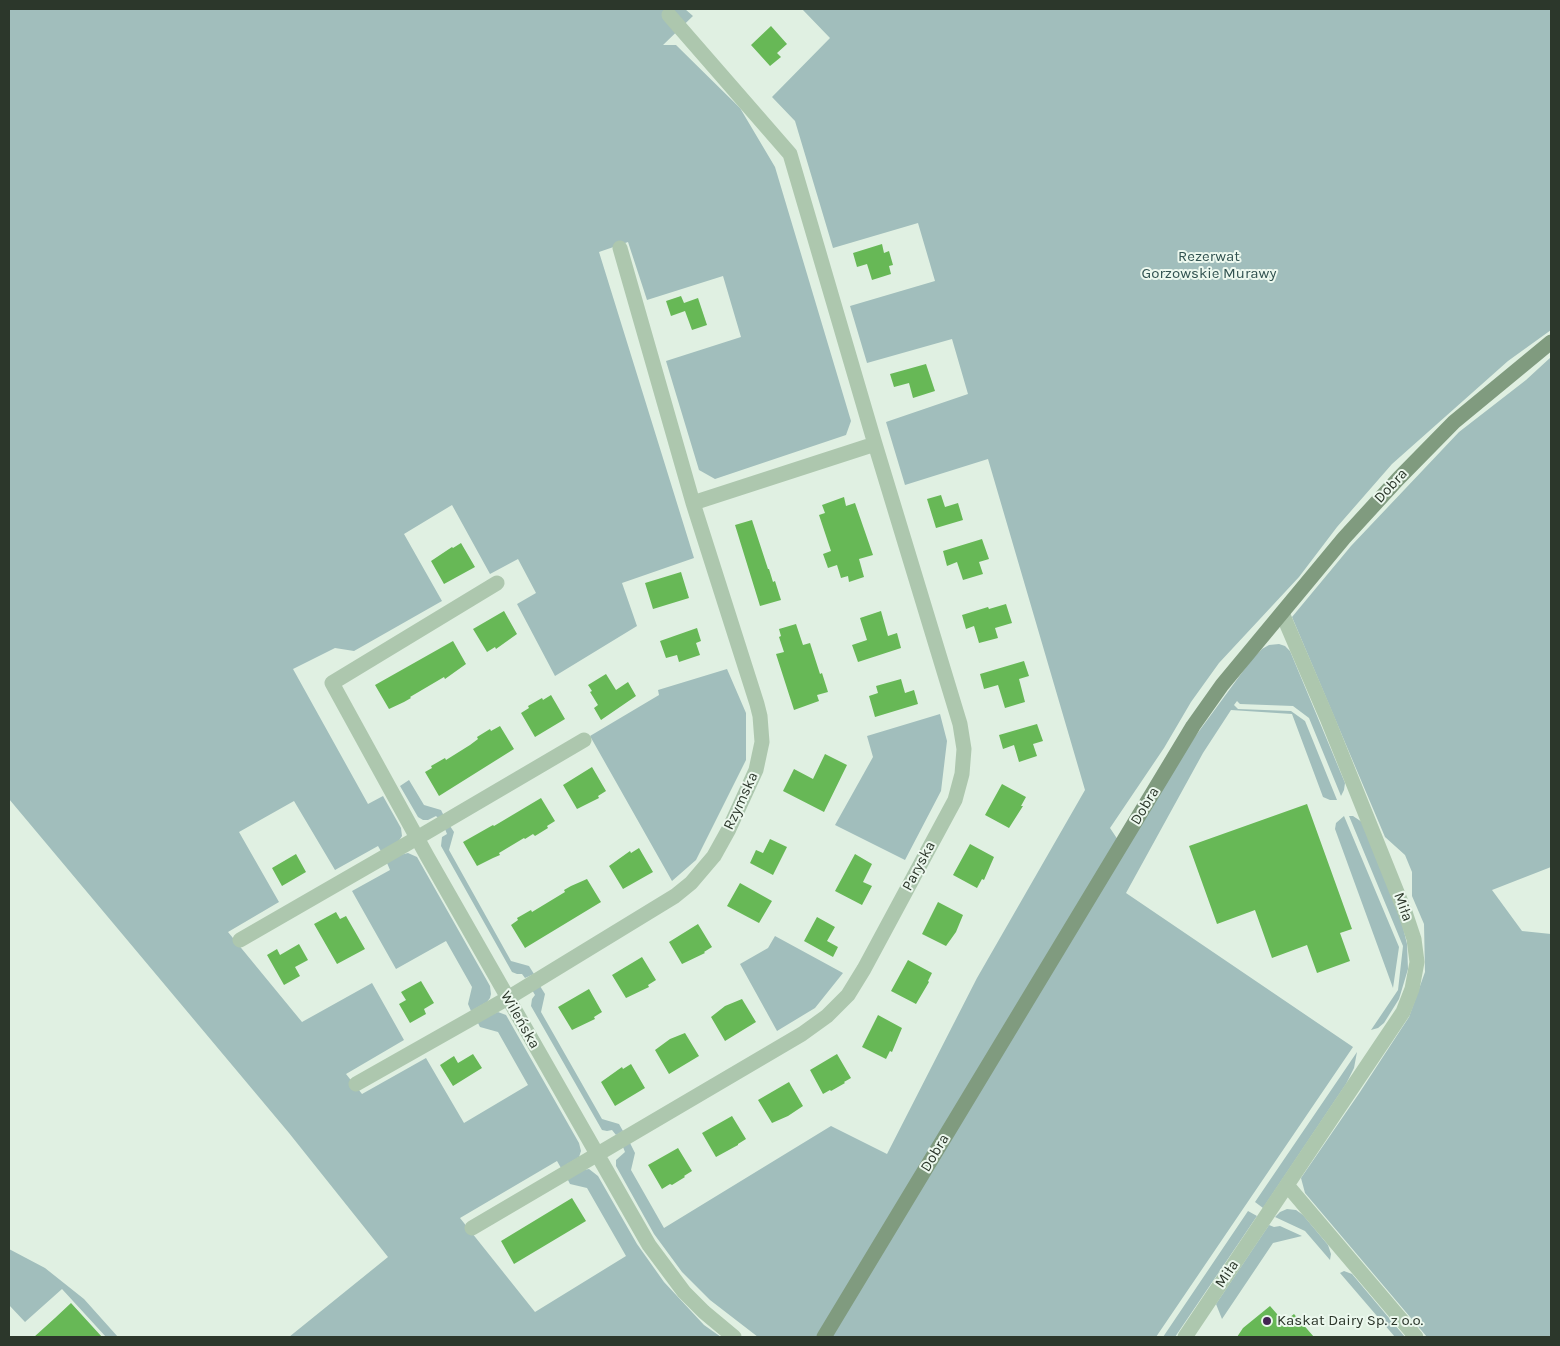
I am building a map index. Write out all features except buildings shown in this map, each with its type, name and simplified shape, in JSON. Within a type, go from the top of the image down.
[{"type":"street","name":"Paryska","points":[[472,1228],[815,1026],[839,1006],[857,982],[954,800],[962,774],[964,761],[963,736],[960,724],[790,154],[669,15]]},
{"type":"street","name":"Rzymska","points":[[356,1084],[508,998],[668,902],[690,883],[714,856],[751,783],[760,756],[762,742],[760,716],[754,691],[693,503],[620,248]]},
{"type":"street","name":"Dobra","points":[[824,1337],[1193,726],[1222,686],[1344,538],[1425,450],[1454,422],[1551,342]]},
{"type":"street","points":[[693,503],[875,444]]},
{"type":"street","name":"Wileńska","points":[[497,583],[332,683],[417,838],[649,1246],[666,1269],[704,1312],[734,1337]]},
{"type":"street","name":"Miła","points":[[1185,1337],[1403,1012],[1412,989],[1417,962],[1414,939],[1405,912],[1327,718],[1282,613]]},
{"type":"street","points":[[240,940],[584,740]]},
{"type":"street","points":[[1287,1185],[1416,1337]]},
{"type":"green space","points":[[9,9],[685,9],[693,16],[663,45],[676,45],[740,108],[775,167],[851,421],[846,435],[715,479],[699,470],[666,361],[741,337],[723,276],[647,300],[628,242],[599,252],[694,558],[622,583],[637,626],[555,676],[517,604],[536,593],[518,559],[490,574],[452,505],[404,534],[442,601],[354,651],[335,648],[293,669],[368,804],[383,796],[401,828],[402,836],[398,842],[382,853],[378,846],[335,870],[294,801],[239,832],[279,902],[228,932],[302,1022],[372,983],[404,1040],[346,1074],[362,1094],[426,1058],[464,1123],[528,1085],[498,1032],[480,1027],[477,1021],[498,1012],[506,1015],[579,1143],[581,1151],[579,1157],[561,1168],[557,1161],[460,1218],[535,1312],[626,1256],[587,1188],[570,1184],[567,1178],[589,1169],[598,1176],[637,1244],[664,1282],[704,1325],[721,1337],[289,1337],[388,1257],[289,1133],[9,799]]},
{"type":"green space","name":"Rezerwat Gorzowskie Murawy","points":[[802,9],[1551,9],[1551,330],[1508,361],[1392,464],[1337,527],[1299,577],[1219,663],[1191,702],[1164,748],[1110,828],[1124,849],[1194,738],[1252,659],[1269,645],[1279,644],[1285,646],[1290,651],[1345,783],[1341,796],[1309,718],[1293,706],[1240,704],[1237,701],[1234,705],[1238,709],[1291,711],[1305,721],[1337,800],[1323,797],[1292,714],[1231,710],[1203,753],[1126,893],[1353,1047],[1156,1337],[758,1337],[710,1300],[682,1272],[654,1234],[616,1166],[616,1160],[625,1152],[623,1147],[630,1143],[635,1153],[631,1170],[664,1228],[831,1126],[887,1154],[977,978],[1085,790],[988,459],[905,485],[886,422],[968,394],[952,339],[867,363],[850,306],[935,281],[918,223],[833,248],[795,121],[772,97],[830,38]]},
{"type":"green space","points":[[1551,357],[1551,867],[1492,890],[1522,931],[1551,934],[1551,1337],[1427,1337],[1305,1193],[1301,1178],[1409,1017],[1425,972],[1424,924],[1412,896],[1412,872],[1405,855],[1385,837],[1292,617],[1351,546],[1459,432],[1526,380]]},
{"type":"green space","points":[[727,669],[746,713],[746,760],[696,860],[672,881],[590,736],[659,695],[658,690]]},
{"type":"green space","points":[[940,714],[947,741],[941,791],[905,860],[835,825],[873,757],[867,736]]},
{"type":"green space","points":[[409,780],[424,805],[441,810],[444,816],[439,819],[436,816],[428,820],[418,817],[400,786]]},
{"type":"green space","points":[[1344,816],[1399,947],[1393,988],[1335,829],[1336,823]]},
{"type":"green space","points":[[1349,816],[1353,816],[1362,822],[1402,923],[1407,944],[1408,969],[1399,999],[1384,1023],[1378,1028],[1371,1030],[1398,990],[1403,946]]},
{"type":"green space","points":[[450,826],[454,832],[449,850],[511,961],[529,966],[534,974],[525,978],[522,974],[512,972],[441,846],[442,837],[447,834],[445,829]]},
{"type":"green space","points":[[408,853],[417,857],[490,986],[491,994],[487,1002],[471,1011],[468,1004],[472,987],[446,941],[396,969],[352,891],[390,870],[387,863],[400,855]]},
{"type":"green space","points":[[775,936],[843,973],[815,1008],[777,1031],[740,964],[768,948]]},
{"type":"green space","points":[[540,986],[545,994],[541,1012],[602,1119],[619,1124],[623,1131],[616,1135],[612,1130],[602,1130],[531,1006],[535,995],[532,990]]},
{"type":"green space","points":[[1357,1052],[1354,1068],[1346,1084],[1263,1208],[1255,1202]]},
{"type":"green space","points":[[1287,1209],[1296,1210],[1303,1215],[1328,1245],[1331,1254],[1330,1260],[1305,1231],[1275,1217]]},
{"type":"green space","points":[[1248,1211],[1257,1216],[1175,1337],[1163,1337]]},
{"type":"green space","points":[[1269,1225],[1274,1227],[1280,1226],[1302,1236],[1273,1243],[1222,1319],[1216,1304]]},
{"type":"green space","points":[[9,1249],[45,1268],[84,1299],[118,1337],[106,1337],[62,1289],[25,1322],[9,1305]]},
{"type":"green space","points":[[1344,1271],[1352,1274],[1405,1337],[1395,1337],[1340,1273]]},
{"type":"place","name":"Kaskat Dairy Sp. z o.o.","points":[[1267,1321]]}]
